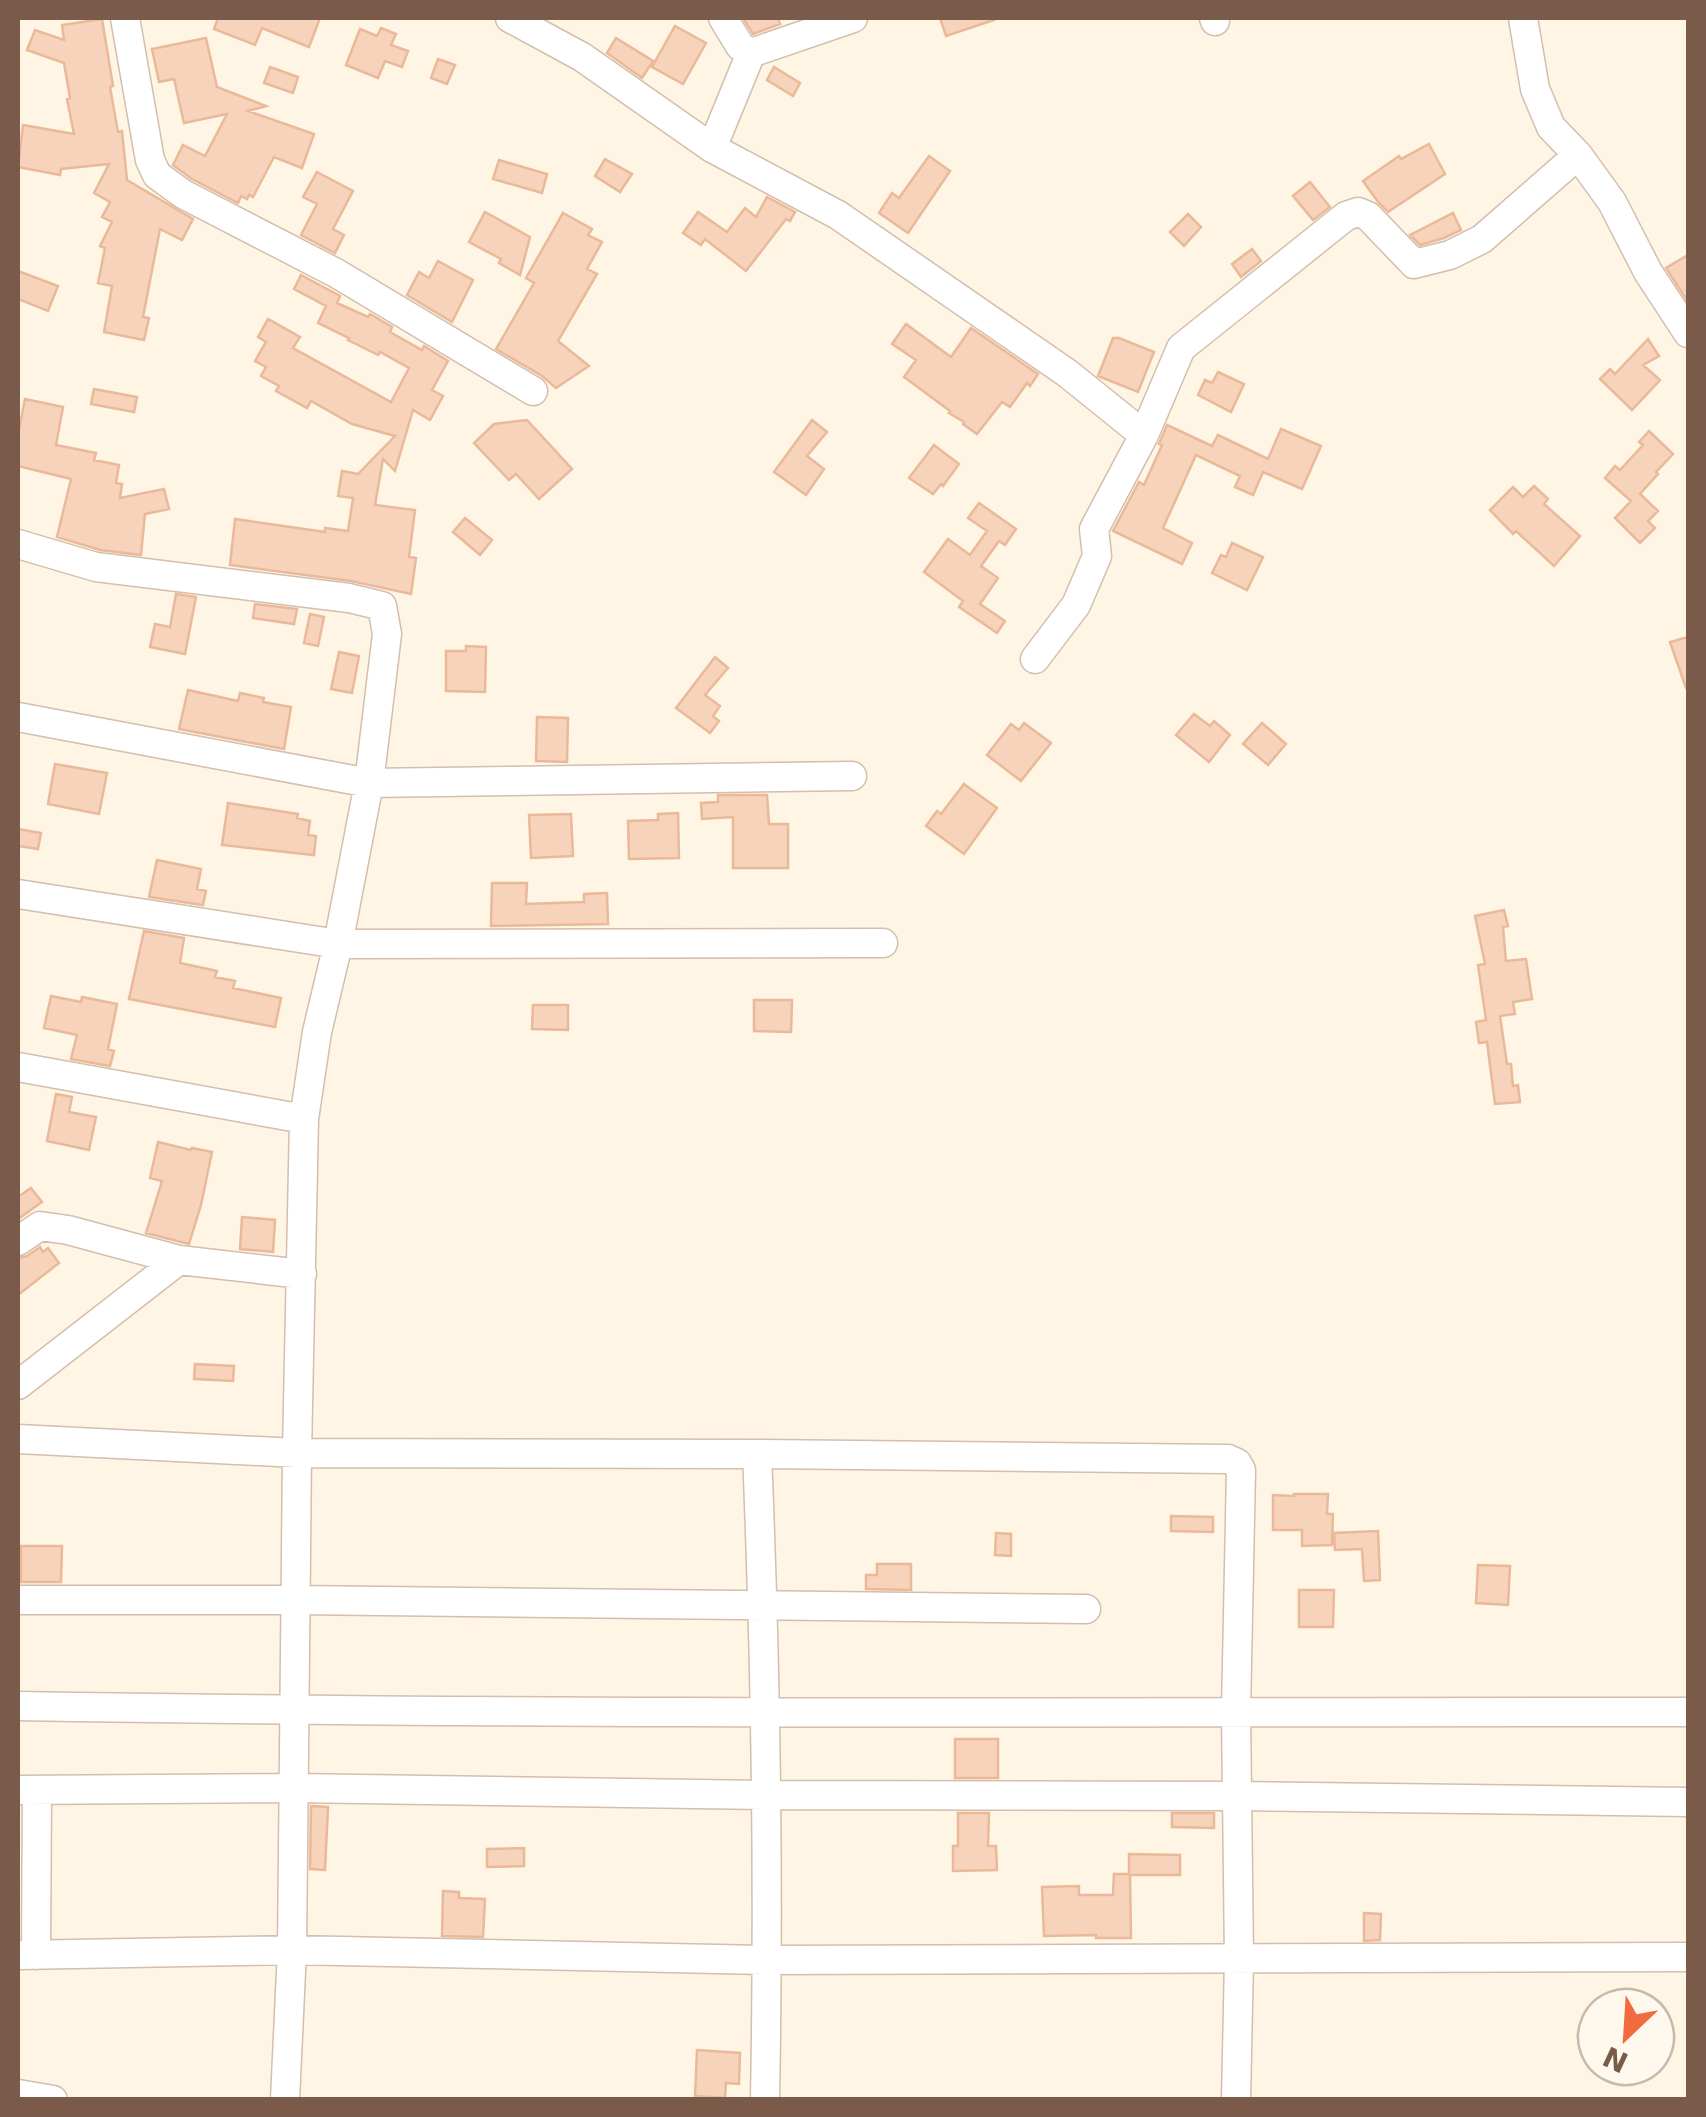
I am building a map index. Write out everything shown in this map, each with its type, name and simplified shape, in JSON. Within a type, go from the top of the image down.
[{"type":"street","points":[[125,18],[150,160],[157,176],[183,194],[336,272],[534,391]]},
{"type":"street","points":[[510,18],[582,57],[712,148],[838,215],[1067,372],[1144,435]]},
{"type":"street","points":[[723,18],[740,46],[750,53]]},
{"type":"street","points":[[712,148],[750,53],[853,18]]},
{"type":"street","points":[[1523,18],[1535,89],[1550,127],[1578,155],[1612,202],[1648,272],[1688,333]]},
{"type":"street","points":[[1035,659],[1076,605],[1096,556],[1094,529],[1144,435],[1181,348],[1346,216],[1358,212],[1368,216],[1414,264],[1450,255],[1482,239],[1578,155]]},
{"type":"street","points":[[18,544],[96,567],[349,598],[382,606],[387,634],[369,783],[304,1119],[292,1950],[285,2100]]},
{"type":"street","points":[[18,717],[369,783],[852,776]]},
{"type":"street","points":[[18,894],[338,944],[884,943]]},
{"type":"street","points":[[18,1067],[304,1119]]},
{"type":"street","points":[[18,1240],[40,1226],[179,1260],[302,1274]]},
{"type":"street","points":[[18,1384],[179,1260]]},
{"type":"street","points":[[18,1439],[297,1453],[1228,1459],[1237,1463],[1240,1470],[1236,2100]]},
{"type":"street","points":[[757,1454],[765,1713],[765,2100]]},
{"type":"street","points":[[18,1600],[1086,1608]]},
{"type":"street","points":[[18,1706],[765,1713],[1688,1712]]},
{"type":"street","points":[[1688,1802],[294,1788],[27,1790],[27,1955],[292,1950],[768,1960],[1688,1957]]},
{"type":"street","points":[[18,2094],[52,2100]]},
{"type":"building","points":[[218,18],[320,18],[309,47],[262,28],[255,45],[214,29]]},
{"type":"building","points":[[743,18],[778,18],[780,24],[753,34]]},
{"type":"building","points":[[940,18],[993,18],[994,20],[946,36]]},
{"type":"building","points":[[102,19],[127,180],[193,219],[182,240],[160,229],[143,317],[149,318],[144,340],[104,332],[112,286],[98,283],[105,248],[100,246],[112,222],[102,217],[110,202],[94,193],[109,164],[61,169],[60,175],[18,167],[23,125],[74,134],[64,63],[27,50],[35,30],[64,40],[62,25]]},
{"type":"building","points":[[675,26],[706,43],[683,84],[652,67]]},
{"type":"building","points":[[381,28],[396,34],[391,45],[408,51],[402,67],[385,61],[378,78],[346,65],[360,29],[377,36]]},
{"type":"building","points":[[206,38],[217,87],[266,106],[248,111],[314,134],[302,168],[274,157],[253,197],[241,196],[238,203],[173,165],[183,145],[205,156],[227,114],[184,123],[174,79],[159,82],[152,49]]},
{"type":"building","points":[[616,38],[653,61],[642,78],[607,53]]},
{"type":"building","points":[[438,59],[455,65],[447,84],[431,78]]},
{"type":"building","points":[[270,67],[298,77],[293,93],[264,83]]},
{"type":"building","points":[[774,67],[800,83],[793,96],[767,80]]},
{"type":"building","points":[[1429,144],[1445,174],[1388,212],[1363,181],[1399,156],[1401,159]]},
{"type":"building","points":[[929,156],[950,171],[908,233],[879,213],[892,193],[899,198]]},
{"type":"building","points":[[605,159],[632,174],[620,192],[595,176]]},
{"type":"building","points":[[499,160],[547,174],[542,193],[493,179]]},
{"type":"building","points":[[317,172],[353,191],[333,229],[344,235],[335,253],[301,235],[317,204],[303,197]]},
{"type":"building","points":[[1310,182],[1330,207],[1313,220],[1293,196]]},
{"type":"building","points":[[767,197],[795,212],[746,271],[705,239],[701,245],[683,233],[698,212],[727,232],[745,208],[756,217]]},
{"type":"building","points":[[485,212],[530,237],[520,275],[499,263],[501,259],[469,242]]},
{"type":"building","points":[[563,213],[592,229],[588,235],[602,242],[587,269],[597,274],[558,341],[589,366],[556,388],[496,349],[534,283],[526,278]]},
{"type":"building","points":[[1453,213],[1461,230],[1420,245],[1410,235]]},
{"type":"building","points":[[1188,214],[1201,227],[1184,246],[1170,232]]},
{"type":"building","points":[[1252,249],[1261,261],[1241,277],[1232,264]]},
{"type":"building","points":[[1688,255],[1688,302],[1666,268]]},
{"type":"building","points":[[438,261],[473,280],[452,322],[407,295],[419,272],[429,278]]},
{"type":"building","points":[[18,271],[58,286],[48,311],[18,299]]},
{"type":"building","points":[[301,275],[340,296],[337,303],[368,317],[370,314],[392,327],[390,332],[448,361],[432,390],[443,396],[430,420],[413,410],[395,471],[383,459],[375,505],[415,510],[409,557],[416,558],[411,594],[351,581],[230,565],[235,519],[325,532],[325,528],[348,531],[353,498],[338,496],[342,471],[358,474],[395,436],[352,424],[311,401],[307,408],[276,391],[279,386],[261,376],[266,367],[255,361],[266,342],[258,337],[268,319],[300,337],[293,348],[391,402],[409,368],[318,323],[326,306],[294,289]]},
{"type":"building","points":[[906,324],[951,357],[971,328],[1038,374],[1010,407],[1002,402],[977,434],[904,377],[916,360],[892,344]]},
{"type":"building","points":[[1113,338],[1154,352],[1138,392],[1098,376]]},
{"type":"building","points":[[1648,339],[1659,356],[1643,365],[1660,380],[1632,410],[1600,379],[1610,369],[1615,374]]},
{"type":"building","points":[[1218,372],[1244,384],[1231,412],[1198,395],[1205,380],[1212,383]]},
{"type":"building","points":[[94,389],[137,397],[134,412],[91,404]]},
{"type":"building","points":[[25,399],[63,407],[56,445],[96,453],[94,460],[119,465],[116,483],[122,484],[120,498],[164,489],[169,509],[145,514],[141,555],[100,550],[57,537],[71,479],[18,466],[18,435]]},
{"type":"building","points":[[527,420],[572,469],[539,499],[516,474],[509,480],[474,443],[494,424]]},
{"type":"building","points":[[812,420],[827,432],[807,456],[824,469],[806,495],[774,472]]},
{"type":"building","points":[[1167,425],[1212,446],[1218,435],[1268,459],[1281,429],[1321,446],[1302,489],[1263,472],[1253,495],[1235,487],[1240,476],[1196,455],[1163,528],[1192,543],[1182,564],[1113,531],[1139,482],[1144,485]]},
{"type":"building","points":[[1649,431],[1673,454],[1640,494],[1658,511],[1648,521],[1655,528],[1640,543],[1615,518],[1631,501],[1605,478],[1615,466],[1620,470],[1643,445],[1639,442]]},
{"type":"building","points":[[934,445],[959,464],[933,494],[909,478]]},
{"type":"building","points":[[1534,486],[1548,499],[1544,504],[1580,536],[1554,566],[1490,510],[1513,487],[1523,497]]},
{"type":"building","points":[[979,503],[1016,529],[1005,545],[999,541],[981,566],[998,578],[980,604],[1005,621],[997,633],[959,607],[963,601],[924,572],[948,539],[970,555],[987,531],[968,518]]},
{"type":"building","points":[[465,518],[492,540],[480,555],[453,532]]},
{"type":"building","points":[[1232,543],[1263,557],[1247,590],[1212,573]]},
{"type":"building","points":[[176,594],[196,597],[185,654],[150,647],[155,624],[170,627]]},
{"type":"building","points":[[255,604],[297,609],[294,624],[253,618]]},
{"type":"building","points":[[310,614],[324,617],[318,646],[304,643]]},
{"type":"building","points":[[1688,637],[1688,687],[1686,688],[1670,642]]},
{"type":"building","points":[[466,646],[486,647],[485,692],[446,691],[446,651],[466,651]]},
{"type":"building","points":[[339,652],[359,656],[352,693],[331,689]]},
{"type":"building","points":[[715,657],[728,668],[705,695],[720,706],[713,716],[719,721],[710,733],[676,708]]},
{"type":"building","points":[[188,690],[238,701],[240,693],[291,707],[284,749],[179,729]]},
{"type":"building","points":[[1194,714],[1210,726],[1214,721],[1230,735],[1209,762],[1176,735]]},
{"type":"building","points":[[537,717],[568,718],[567,762],[536,761]]},
{"type":"building","points":[[1024,723],[1051,743],[1021,781],[987,755],[1011,724],[1019,730]]},
{"type":"building","points":[[1262,723],[1286,744],[1268,765],[1243,744]]},
{"type":"building","points":[[55,764],[107,773],[99,814],[48,804]]},
{"type":"building","points":[[964,784],[997,808],[964,854],[926,826],[937,811],[941,814]]},
{"type":"building","points":[[718,795],[767,795],[769,824],[788,824],[788,868],[733,868],[733,817],[702,819],[701,803],[718,802]]},
{"type":"building","points":[[228,803],[298,814],[297,818],[310,821],[308,835],[316,836],[314,855],[222,845]]},
{"type":"building","points":[[678,813],[679,858],[629,859],[628,821],[658,820],[658,814]]},
{"type":"building","points":[[571,814],[573,856],[531,858],[529,815]]},
{"type":"building","points":[[18,829],[41,833],[38,849],[18,846]]},
{"type":"building","points":[[157,860],[201,869],[197,889],[206,891],[203,905],[149,897]]},
{"type":"building","points":[[492,883],[527,883],[526,904],[584,902],[584,894],[607,893],[608,924],[491,926]]},
{"type":"building","points":[[1504,910],[1508,926],[1503,927],[1506,961],[1526,959],[1532,999],[1513,1002],[1515,1014],[1500,1016],[1507,1064],[1511,1064],[1513,1086],[1518,1085],[1520,1102],[1495,1104],[1487,1042],[1479,1043],[1476,1022],[1486,1020],[1478,965],[1485,964],[1475,916]]},
{"type":"building","points":[[144,931],[184,938],[180,963],[217,971],[215,977],[235,981],[233,988],[281,998],[275,1027],[129,999]]},
{"type":"building","points":[[51,996],[117,1004],[108,1049],[114,1051],[110,1066],[71,1059],[77,1035],[44,1028]]},
{"type":"building","points":[[754,1000],[792,1000],[791,1032],[754,1031]]},
{"type":"building","points":[[533,1005],[568,1005],[568,1030],[532,1029]]},
{"type":"building","points":[[56,1094],[72,1097],[69,1112],[96,1117],[89,1150],[47,1141]]},
{"type":"building","points":[[158,1142],[212,1152],[189,1244],[146,1233],[162,1181],[150,1178]]},
{"type":"building","points":[[31,1188],[42,1202],[18,1219],[18,1197]]},
{"type":"building","points":[[242,1217],[275,1220],[273,1252],[240,1249]]},
{"type":"building","points":[[40,1247],[43,1252],[48,1248],[59,1263],[18,1295],[18,1258]]},
{"type":"building","points":[[195,1364],[234,1366],[233,1381],[194,1379]]},
{"type":"building","points":[[1328,1494],[1327,1514],[1333,1514],[1332,1545],[1302,1546],[1302,1530],[1273,1530],[1273,1495]]},
{"type":"building","points":[[1171,1516],[1213,1517],[1213,1532],[1171,1531]]},
{"type":"building","points":[[1378,1531],[1380,1580],[1364,1581],[1362,1549],[1335,1550],[1334,1533]]},
{"type":"building","points":[[996,1533],[1011,1534],[1011,1556],[995,1555]]},
{"type":"building","points":[[21,1546],[62,1546],[61,1582],[21,1582]]},
{"type":"building","points":[[877,1564],[911,1564],[911,1590],[866,1589],[866,1575],[877,1575]]},
{"type":"building","points":[[1478,1565],[1510,1566],[1508,1605],[1476,1603]]},
{"type":"building","points":[[1299,1590],[1334,1590],[1333,1627],[1299,1627]]},
{"type":"building","points":[[955,1739],[998,1739],[998,1778],[955,1778]]},
{"type":"building","points":[[311,1806],[328,1807],[325,1870],[310,1869]]},
{"type":"building","points":[[958,1813],[989,1813],[988,1846],[996,1846],[997,1870],[953,1871]]},
{"type":"building","points":[[1172,1813],[1214,1813],[1214,1828],[1172,1827]]},
{"type":"building","points":[[524,1848],[524,1866],[487,1867],[487,1849]]},
{"type":"building","points":[[1129,1854],[1180,1855],[1180,1875],[1130,1875],[1131,1938],[1044,1936],[1042,1887],[1079,1886],[1079,1895],[1113,1895],[1114,1874],[1129,1874]]},
{"type":"building","points":[[443,1891],[459,1892],[459,1898],[485,1899],[483,1937],[442,1936]]},
{"type":"building","points":[[1364,1913],[1381,1914],[1380,1940],[1364,1941]]},
{"type":"building","points":[[697,2050],[740,2053],[739,2084],[726,2083],[725,2098],[695,2096]]}]
